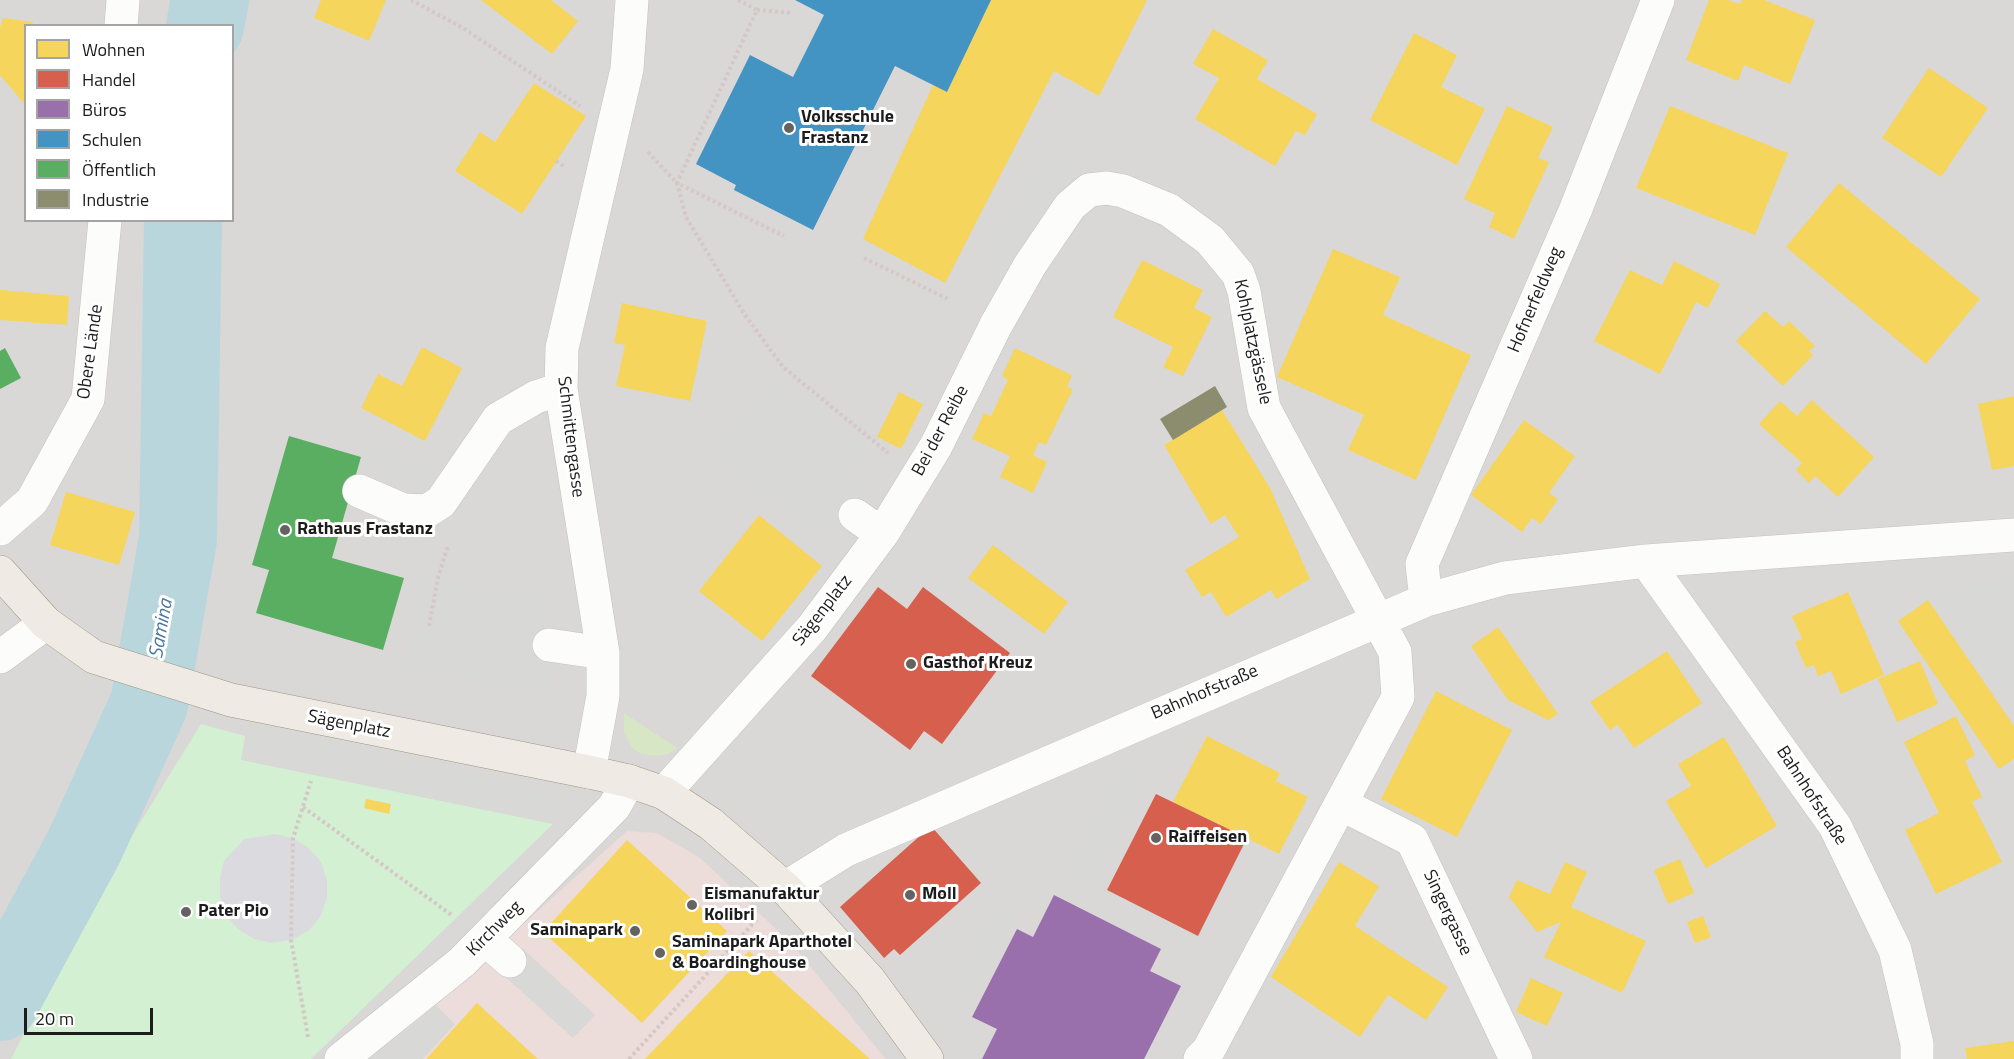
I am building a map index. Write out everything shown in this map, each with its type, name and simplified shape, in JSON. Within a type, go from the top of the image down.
[{"type":"main road","name":"Sägenplatz","points":[[0,572],[46,623],[94,657],[213,696],[589,772],[629,781],[664,793],[711,824],[785,888],[870,981],[927,1059]]},
{"type":"street","points":[[121,24],[123,0]]},
{"type":"street","name":"Schmittengasse","points":[[589,772],[603,696],[603,653],[561,389],[562,348],[627,69],[632,0]]},
{"type":"street","name":"Hofnerfeldweg","points":[[1426,600],[1422,564],[1583,191],[1658,0]]},
{"type":"street","name":"Kohlplatzgässele","points":[[996,326],[1030,265],[1070,206],[1089,190],[1107,188],[1123,191],[1169,210],[1210,240],[1238,274],[1244,291],[1264,408],[1377,620]]},
{"type":"street","name":"Obere Lände","points":[[0,529],[32,501],[88,399],[105,222]]},
{"type":"street","name":"Bei der Reibe","points":[[882,534],[936,446],[996,326]]},
{"type":"street","points":[[359,491],[403,510],[427,511],[441,502],[498,419],[536,397],[561,389]]},
{"type":"street","points":[[855,515],[882,534]]},
{"type":"street","name":"Sägenplatz","points":[[664,793],[812,628],[882,534]]},
{"type":"street","name":"Bahnhofstraße","points":[[785,888],[846,850],[1426,600],[1505,578],[1646,561],[2014,535]]},
{"type":"street","name":"Bahnhofstraße","points":[[1646,561],[1835,826],[1895,950],[1917,1044],[1917,1059]]},
{"type":"street","points":[[1200,1059],[1208,1051],[1398,696],[1395,652],[1377,620]]},
{"type":"street","points":[[0,657],[46,623]]},
{"type":"street","points":[[549,645],[603,653]]},
{"type":"street","name":"Kirchweg","points":[[341,1059],[462,962],[614,807],[629,781]]},
{"type":"street","name":"Singergasse","points":[[1341,804],[1412,840],[1516,1059]]},
{"type":"street","points":[[485,939],[510,961]]},
{"type":"path","points":[[411,0],[463,28],[586,110]]},
{"type":"path","points":[[738,0],[757,10],[792,13]]},
{"type":"path","points":[[757,10],[676,183],[686,217],[744,315],[783,367],[891,455]]},
{"type":"path","points":[[641,144],[676,183],[784,236]]},
{"type":"path","points":[[864,258],[950,300]]},
{"type":"path","points":[[310,1047],[291,940],[293,838],[311,781]]},
{"type":"path","points":[[303,807],[485,939]]},
{"type":"path","points":[[629,1059],[760,915]]},
{"type":"shaded area","points":[[0,0],[2014,0],[2014,1059],[0,1059]]},
{"type":"shaded area","points":[[1054,148],[1082,168],[1002,281],[974,263]]},
{"type":"shaded area","points":[[775,375],[865,445],[848,469],[875,490],[831,546],[713,455]]},
{"type":"shaded area","points":[[373,435],[435,464],[427,498],[365,471]]},
{"type":"shaded area","points":[[420,575],[551,596],[547,625],[551,666],[547,697],[404,674]]},
{"type":"shaded area","points":[[2014,577],[2014,710],[1930,585]]},
{"type":"shaded area","points":[[249,722],[560,793],[553,824],[240,759]]},
{"type":"shaded area","points":[[1123,767],[1149,779],[1093,889],[1064,875]]},
{"type":"shaded area","name":"Saminapark","points":[[627,831],[657,833],[699,857],[791,943],[886,1059],[372,1059]]},
{"type":"shaded area","points":[[275,834],[293,838],[309,848],[321,862],[327,880],[327,899],[320,917],[308,931],[291,940],[272,943],[254,939],[238,929],[226,915],[220,897],[220,878],[224,861],[244,839]]},
{"type":"shaded area","points":[[1027,897],[981,987],[957,997],[948,980],[967,972],[961,958],[978,950],[971,936],[990,928],[982,914]]},
{"type":"shaded area","points":[[522,948],[595,1015],[573,1038],[500,972]]},
{"type":"shaded area","points":[[436,1005],[455,1024],[423,1059],[371,1059]]},
{"type":"green space","points":[[624,713],[677,748],[669,754],[655,756],[641,754],[632,748],[624,732]]},
{"type":"green space","points":[[201,724],[245,736],[241,760],[553,824],[311,1059],[11,1059],[96,894]]},
{"type":"building: Wohnen","points":[[321,0],[386,0],[369,41],[314,18]]},
{"type":"building: Wohnen","points":[[481,0],[551,0],[578,21],[552,54]]},
{"type":"building: Wohnen","points":[[991,0],[1147,0],[1099,96],[1054,71],[945,283],[863,239],[933,85],[947,92]]},
{"type":"building: Wohnen","points":[[1709,0],[1728,0],[1740,4],[1742,0],[1764,0],[1815,20],[1790,84],[1744,65],[1738,81],[1686,60]]},
{"type":"building: Wohnen","points":[[3,18],[33,22],[32,24],[24,24],[24,104],[0,75],[0,28]]},
{"type":"building: Wohnen","points":[[1213,29],[1268,60],[1257,79],[1317,114],[1305,135],[1296,131],[1275,166],[1195,119],[1219,78],[1193,64]]},
{"type":"building: Wohnen","points":[[1414,33],[1457,55],[1441,87],[1485,109],[1457,165],[1370,120]]},
{"type":"building: Wohnen","points":[[1929,68],[1988,108],[1941,177],[1882,138]]},
{"type":"building: Wohnen","points":[[534,83],[586,116],[522,214],[455,171],[480,132],[495,142]]},
{"type":"building: Wohnen","points":[[1507,106],[1553,127],[1538,158],[1549,162],[1514,239],[1489,227],[1495,213],[1464,199]]},
{"type":"building: Wohnen","points":[[1670,106],[1788,153],[1755,235],[1636,188]]},
{"type":"building: Wohnen","points":[[1839,183],[1980,299],[1926,364],[1786,247]]},
{"type":"building: Wohnen","points":[[1333,249],[1400,277],[1383,315],[1471,355],[1416,480],[1348,450],[1364,415],[1277,377]]},
{"type":"building: Wohnen","points":[[1142,260],[1203,290],[1194,308],[1212,317],[1183,376],[1163,367],[1173,347],[1113,317]]},
{"type":"building: Wohnen","points":[[1674,261],[1720,284],[1708,308],[1696,302],[1660,374],[1594,341],[1630,270],[1662,285]]},
{"type":"building: Wohnen","points":[[0,290],[69,296],[67,325],[0,320]]},
{"type":"building: Wohnen","points":[[622,303],[707,321],[690,401],[616,386],[625,345],[614,343]]},
{"type":"building: Wohnen","points":[[1765,311],[1783,327],[1789,321],[1815,346],[1809,351],[1813,355],[1783,386],[1736,341]]},
{"type":"building: Wohnen","points":[[422,347],[462,368],[425,441],[361,408],[378,374],[402,386]]},
{"type":"building: Wohnen","points":[[1015,348],[1072,375],[1067,387],[1073,389],[1046,445],[1039,442],[1033,455],[1047,462],[1033,493],[1000,477],[1010,456],[972,439],[984,413],[991,416],[1008,380],[1002,376]]},
{"type":"building: Wohnen","points":[[899,392],[923,404],[901,449],[877,437]]},
{"type":"building: Wohnen","points":[[2014,396],[2014,466],[1992,470],[1978,404]]},
{"type":"building: Wohnen","points":[[1812,400],[1874,457],[1838,497],[1815,476],[1809,483],[1796,470],[1802,463],[1759,424],[1780,401],[1797,416]]},
{"type":"building: Wohnen","points":[[1222,410],[1270,488],[1310,579],[1276,599],[1271,590],[1226,617],[1211,592],[1202,597],[1185,570],[1239,537],[1225,515],[1211,524],[1164,445]]},
{"type":"building: Wohnen","points":[[1524,420],[1575,456],[1549,493],[1558,499],[1541,524],[1532,518],[1522,532],[1471,495]]},
{"type":"building: Wohnen","points":[[66,492],[135,512],[119,565],[50,545]]},
{"type":"building: Wohnen","points":[[759,515],[822,566],[762,641],[699,591]]},
{"type":"building: Wohnen","points":[[993,545],[1068,602],[1044,634],[968,578]]},
{"type":"building: Wohnen","points":[[1848,592],[1884,675],[1841,694],[1831,671],[1818,676],[1814,665],[1806,668],[1795,642],[1802,639],[1792,616]]},
{"type":"building: Wohnen","points":[[1928,600],[2014,726],[2014,759],[1999,769],[1898,621]]},
{"type":"building: Wohnen","points":[[1498,627],[1558,714],[1548,720],[1508,700],[1471,646]]},
{"type":"building: Wohnen","points":[[1667,651],[1702,703],[1634,748],[1618,725],[1610,730],[1590,702]]},
{"type":"building: Wohnen","points":[[1920,661],[1938,704],[1897,722],[1878,679]]},
{"type":"building: Wohnen","points":[[1436,691],[1512,730],[1457,837],[1381,799]]},
{"type":"building: Wohnen","points":[[1956,716],[1975,755],[1965,761],[1982,797],[1972,802],[2002,862],[1936,894],[1905,830],[1939,813],[1904,742]]},
{"type":"building: Wohnen","points":[[1207,736],[1280,773],[1276,781],[1308,797],[1279,854],[1173,802]]},
{"type":"building: Wohnen","points":[[1724,737],[1777,826],[1706,868],[1666,801],[1691,786],[1678,764]]},
{"type":"building: Wohnen","points":[[366,799],[391,804],[389,814],[364,808]]},
{"type":"building: Wohnen","name":"Saminapark","points":[[627,840],[727,931],[642,1023],[543,932]]},
{"type":"building: Wohnen","points":[[1680,859],[1694,893],[1668,904],[1654,870]]},
{"type":"building: Wohnen","points":[[1339,862],[1379,886],[1355,926],[1448,987],[1426,1020],[1388,995],[1360,1037],[1271,977]]},
{"type":"building: Wohnen","points":[[1565,862],[1587,872],[1571,907],[1646,941],[1622,993],[1544,957],[1561,922],[1537,932],[1509,897],[1517,880],[1550,894]]},
{"type":"building: Wohnen","points":[[1703,916],[1711,937],[1695,943],[1687,922]]},
{"type":"building: Wohnen","points":[[749,951],[870,1059],[645,1059]]},
{"type":"building: Wohnen","points":[[1531,978],[1563,993],[1547,1026],[1516,1012]]},
{"type":"building: Wohnen","points":[[477,1003],[538,1059],[426,1059]]},
{"type":"building: Wohnen","points":[[2014,1041],[2014,1059],[1967,1059],[1965,1048]]},
{"type":"building: Handel","name":"Gasthof Kreuz","points":[[878,587],[907,609],[923,587],[1010,653],[942,744],[924,731],[910,750],[811,676]]},
{"type":"building: Handel","points":[[1156,794],[1247,838],[1198,936],[1107,890]]},
{"type":"building: Handel","name":"Moll","points":[[931,826],[981,883],[900,955],[894,949],[884,958],[840,907]]},
{"type":"building: Büros","points":[[1054,895],[1161,949],[1150,971],[1181,986],[1144,1059],[982,1059],[997,1029],[972,1017],[1017,929],[1033,937]]},
{"type":"building: Schulen","name":"Volksschule Frastanz","points":[[795,0],[991,0],[947,92],[895,66],[813,230],[734,190],[736,185],[696,164],[750,55],[793,77],[824,15]]},
{"type":"building: Öffentlich","points":[[5,348],[21,378],[0,389],[0,351]]},
{"type":"building: Öffentlich","points":[[289,436],[361,457],[332,558],[404,578],[383,650],[256,613],[269,570],[252,565]]},
{"type":"building: Industrie","points":[[1215,386],[1227,407],[1173,440],[1160,419]]},
{"type":"waterway","name":"Samina","points":[[205,24],[210,0]]},
{"type":"waterway","name":"Samina","points":[[0,1002],[84,847],[149,704],[178,539],[183,222]]},
{"type":"place","name":"Volksschule Frastanz","points":[[789,128]]},
{"type":"place","name":"Rathaus Frastanz","points":[[285,530]]},
{"type":"place","name":"Gasthof Kreuz","points":[[911,664]]},
{"type":"place","name":"Raiffeisen","points":[[1156,838]]},
{"type":"place","name":"Moll","points":[[910,895]]},
{"type":"place","name":"Eismanufaktur Kolibri","points":[[692,905]]},
{"type":"place","name":"Pater Pio","points":[[186,912]]},
{"type":"place","name":"Saminapark","points":[[635,931]]},
{"type":"place","name":"Saminapark Aparthotel & Boardinghouse","points":[[660,953]]}]
